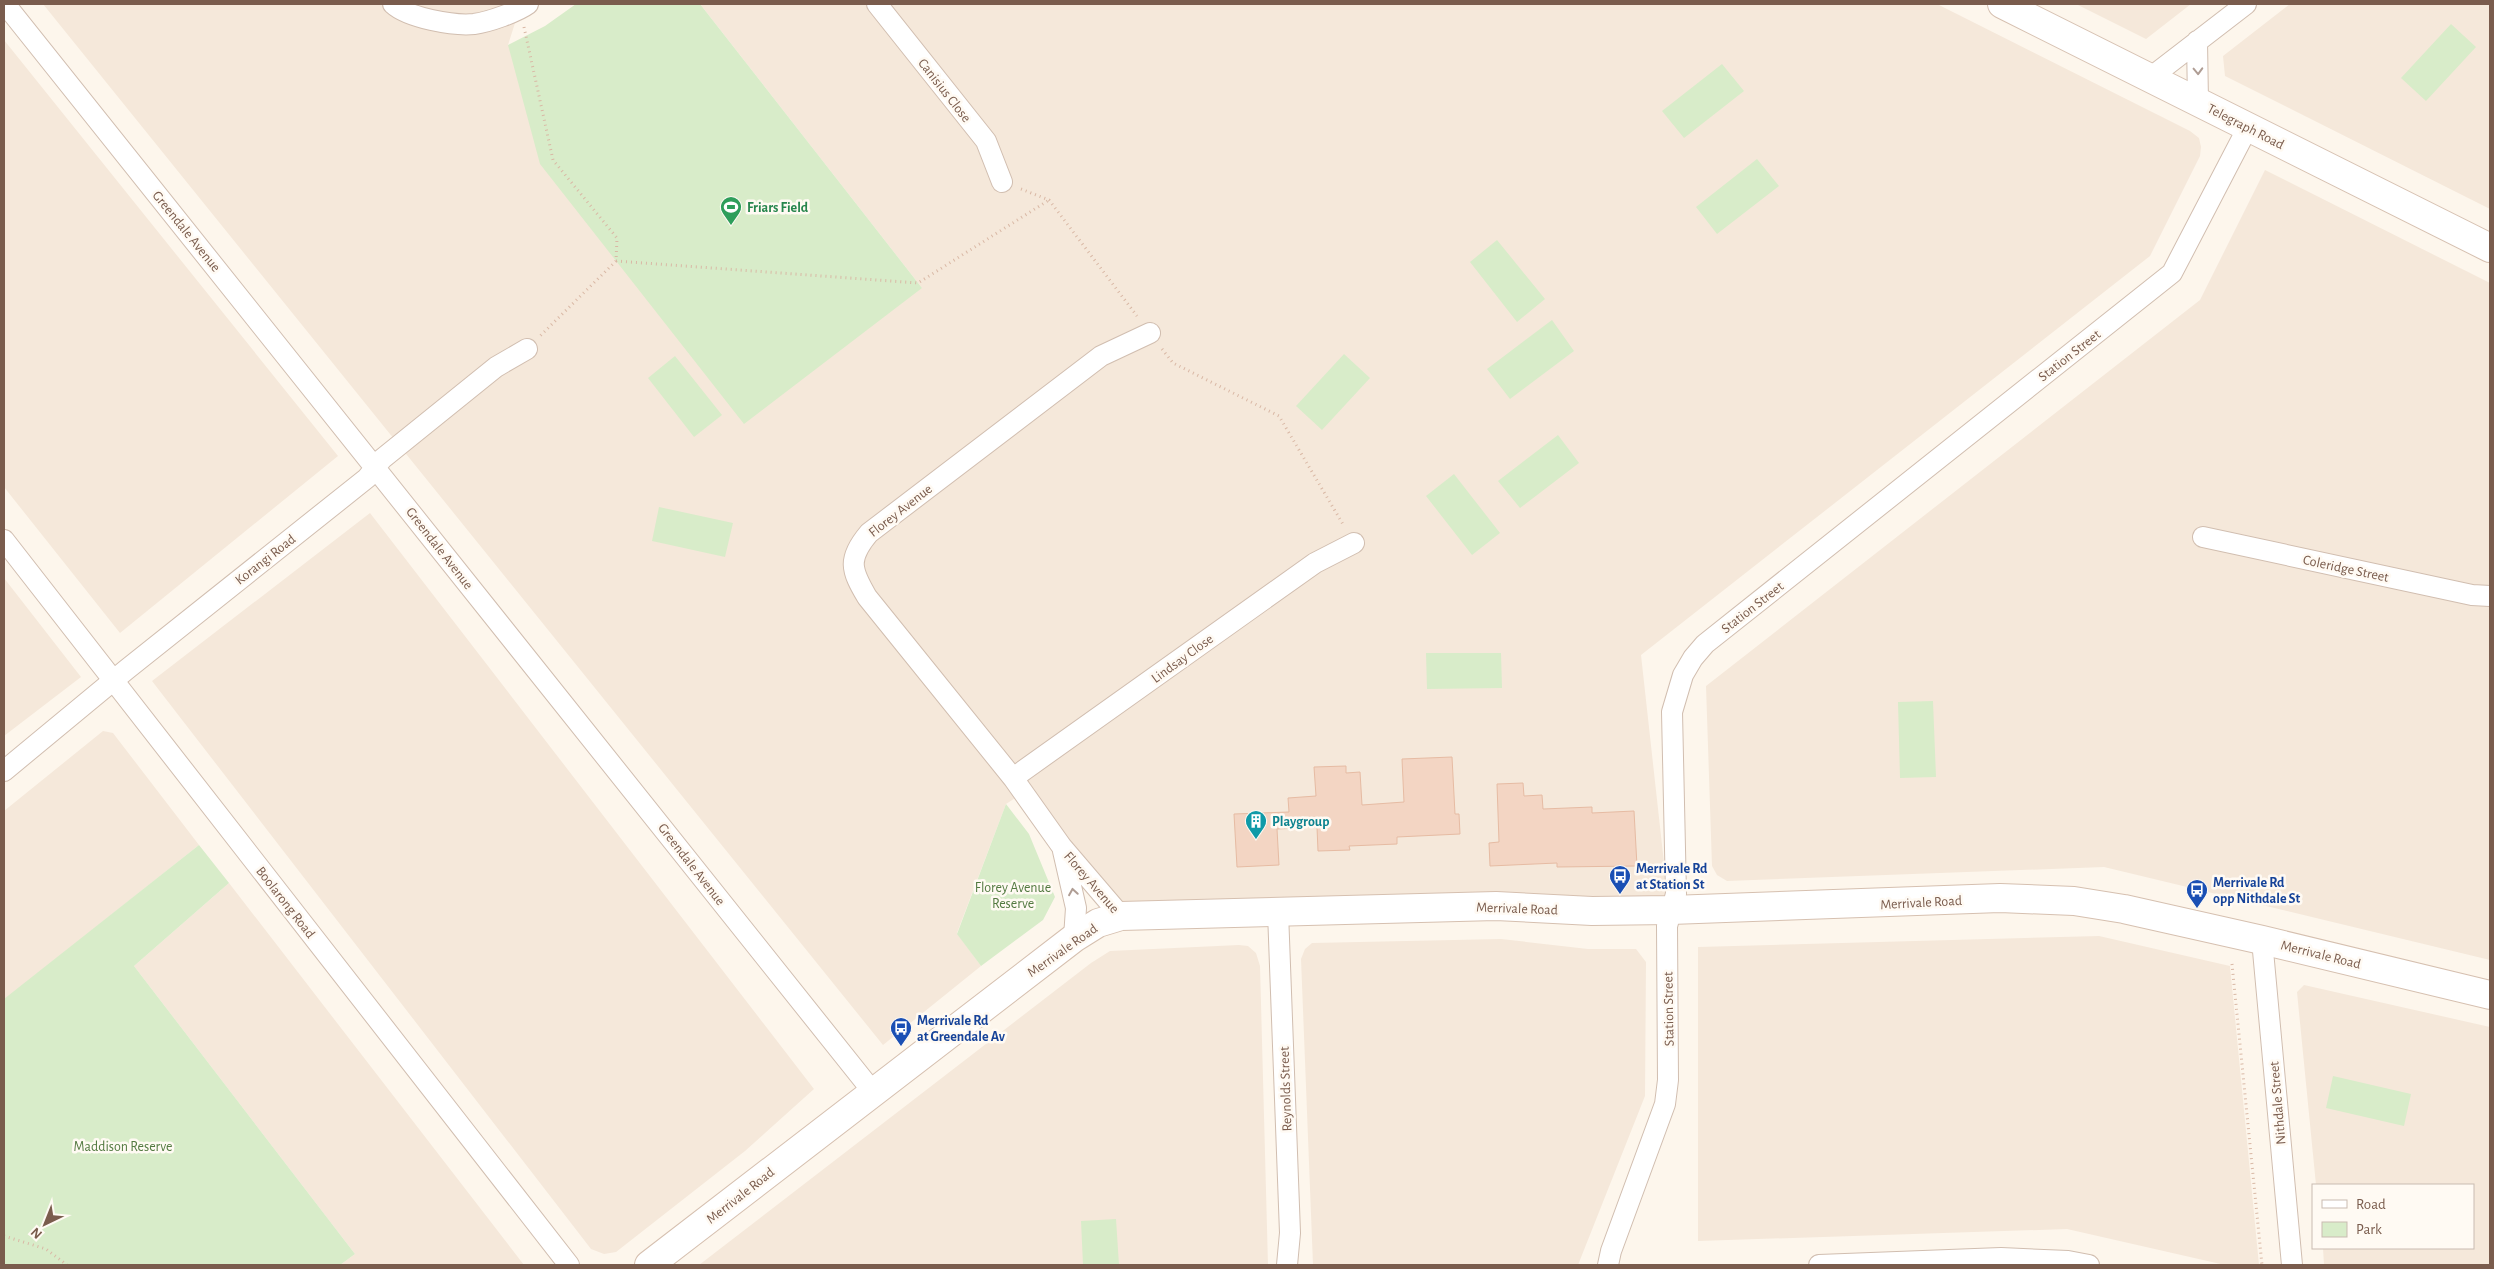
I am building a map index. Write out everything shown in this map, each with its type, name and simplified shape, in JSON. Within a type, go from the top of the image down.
[{"type":"street","name":"Greendale Avenue","points":[[5,4],[873,1092]]},
{"type":"street","points":[[393,4],[433,20],[474,24],[524,6]]},
{"type":"street","name":"Canisius Close","points":[[877,4],[986,141],[1002,182]]},
{"type":"street","name":"Telegraph Road","points":[[2002,4],[2490,248]]},
{"type":"street","points":[[2150,78],[2246,4]]},
{"type":"street","points":[[2197,41],[2198,102]]},
{"type":"street","name":"Station Street","points":[[1608,1265],[1611,1252],[1665,1104],[1669,1055],[1666,926],[1676,894],[1672,712],[1683,675],[1693,658],[1713,637],[2172,273],[2248,127]]},
{"type":"street","name":"Florey Avenue","points":[[1122,916],[1062,847],[1013,778],[867,597],[854,575],[854,557],[859,545],[869,533],[1101,356],[1150,333]]},
{"type":"street","name":"Korangi Road","points":[[4,771],[113,680],[367,478],[382,459],[496,367],[527,349]]},
{"type":"street","name":"Coleridge Street","points":[[2203,537],[2472,595],[2490,596]]},
{"type":"street","name":"Boolarong Road","points":[[4,540],[569,1265]]},
{"type":"street","name":"Lindsay Close","points":[[1013,778],[1315,563],[1354,542]]},
{"type":"street","name":"Florey Avenue","points":[[1062,847],[1076,908],[1074,938]]},
{"type":"street","name":"Merrivale Road","points":[[649,1265],[1074,938],[1098,923],[1122,916],[1496,906],[1592,911],[1670,910],[2000,898],[2074,901],[2124,909],[2262,940],[2490,995]]},
{"type":"street","name":"Reynolds Street","points":[[1278,912],[1290,1233],[1287,1265]]},
{"type":"street","name":"Nithdale Street","points":[[2262,940],[2292,1265]]},
{"type":"street","points":[[1819,1265],[2001,1258],[2068,1261],[2089,1265]]},
{"type":"path","points":[[524,6],[553,160],[617,238],[616,261],[527,349]]},
{"type":"path","points":[[1002,182],[1050,200],[1173,362],[1279,416],[1354,542]]},
{"type":"path","points":[[616,261],[918,283],[1050,200]]},
{"type":"path","points":[[2232,964],[2262,1265]]},
{"type":"path","points":[[4,1236],[46,1248],[67,1265]]},
{"type":"shaded area","points":[[43,4],[521,4],[508,45],[922,288],[700,4],[1937,4],[2190,131],[2199,138],[2201,147],[2200,156],[2150,256],[1641,655],[1664,863],[1666,907],[1122,910],[1026,791],[1006,804],[957,933],[981,966],[883,1045]]},
{"type":"shaded area","points":[[2076,4],[2191,4],[2146,39]]},
{"type":"shaded area","points":[[2290,4],[2490,4],[2490,209],[2225,76],[2223,56]]},
{"type":"shaded area","points":[[4,40],[338,456],[120,633],[4,487]]},
{"type":"shaded area","points":[[2265,170],[2490,283],[2490,960],[2104,867],[1727,881],[1717,875],[1712,866],[1706,686],[2200,300]]},
{"type":"shaded area","points":[[370,513],[814,1089],[745,1151],[616,1252],[604,1254],[591,1249],[152,681]]},
{"type":"shaded area","points":[[4,578],[81,677],[4,736]]},
{"type":"shaded area","points":[[103,731],[113,733],[199,845],[4,1000],[4,811]]},
{"type":"shaded area","points":[[229,883],[524,1265],[340,1265],[355,1254],[134,966]]},
{"type":"shaded area","points":[[2099,936],[2230,966],[2259,1265],[2225,1265],[2067,1229],[1698,1241],[1698,947]]},
{"type":"shaded area","points":[[1501,939],[1588,949],[1636,949],[1646,962],[1645,1096],[1578,1265],[1313,1265],[1301,959],[1305,949],[1312,943]]},
{"type":"shaded area","points":[[1248,946],[1256,953],[1260,966],[1268,1265],[699,1265],[1091,963],[1110,951]]},
{"type":"shaded area","points":[[2304,985],[2490,1027],[2490,1265],[2324,1265],[2323,1249],[2474,1249],[2474,1184],[2316,1184],[2297,992]]},
{"type":"green space","name":"Friars Field","points":[[576,4],[700,4],[922,288],[744,424],[540,164],[508,45],[545,26]]},
{"type":"green space","points":[[2451,24],[2476,47],[2426,101],[2401,78]]},
{"type":"green space","points":[[1722,64],[1744,91],[1684,138],[1662,111]]},
{"type":"green space","points":[[1757,159],[1779,186],[1717,234],[1696,207]]},
{"type":"green space","points":[[1497,240],[1545,299],[1517,322],[1470,262]]},
{"type":"green space","points":[[1552,320],[1574,351],[1510,399],[1487,369]]},
{"type":"green space","points":[[1344,354],[1370,378],[1322,430],[1296,406]]},
{"type":"green space","points":[[675,356],[722,415],[694,437],[648,378]]},
{"type":"green space","points":[[1558,435],[1579,463],[1520,508],[1498,481]]},
{"type":"green space","points":[[1454,474],[1500,533],[1472,555],[1426,496]]},
{"type":"green space","points":[[659,507],[733,523],[725,557],[652,541]]},
{"type":"green space","points":[[1426,653],[1501,653],[1502,688],[1427,689]]},
{"type":"green space","points":[[1933,701],[1936,777],[1900,778],[1898,702]]},
{"type":"green space","name":"Florey Avenue Reserve","points":[[1006,804],[1029,834],[1055,897],[1043,920],[981,966],[957,934]]},
{"type":"green space","name":"Maddison Reserve","points":[[199,845],[229,883],[134,966],[355,1254],[340,1265],[4,1265],[4,999]]},
{"type":"green space","points":[[2333,1076],[2411,1094],[2404,1126],[2326,1108]]},
{"type":"green space","points":[[1116,1219],[1119,1265],[1083,1265],[1081,1221]]},
{"type":"building","points":[[1452,757],[1455,814],[1459,814],[1460,834],[1397,837],[1397,844],[1349,846],[1350,850],[1318,851],[1317,827],[1277,829],[1279,865],[1237,867],[1234,814],[1289,812],[1288,798],[1316,796],[1314,767],[1346,766],[1346,773],[1360,772],[1362,805],[1404,802],[1402,759]]},
{"type":"building","points":[[1523,783],[1524,796],[1542,795],[1543,809],[1592,807],[1592,813],[1634,811],[1637,866],[1557,867],[1557,863],[1490,866],[1489,843],[1499,842],[1497,784]]},
{"type":"place","name":"Friars Field","points":[[731,226]]},
{"type":"place","name":"Playgroup","points":[[1256,840]]},
{"type":"place","name":"Merrivale Rd at Station St","points":[[1620,895]]},
{"type":"place","name":"Merrivale Rd opp Nithdale St","points":[[2197,909]]},
{"type":"place","name":"Merrivale Rd at Greendale Av","points":[[901,1047]]}]
